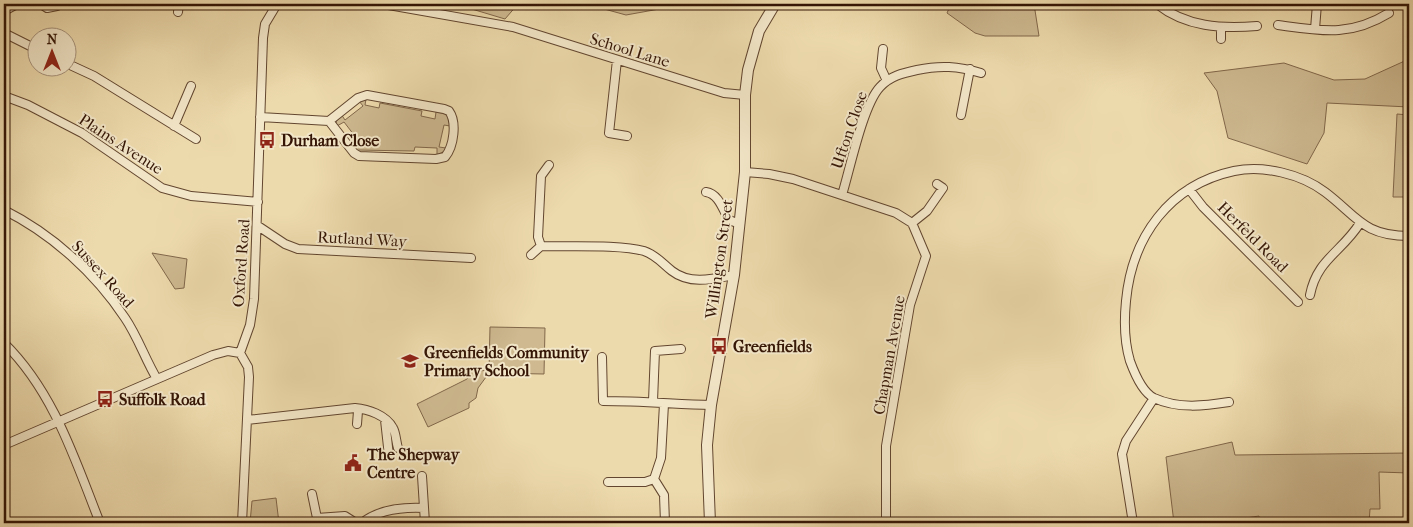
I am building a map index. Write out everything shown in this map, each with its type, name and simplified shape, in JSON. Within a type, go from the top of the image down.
[{"type":"street","points":[[4,11],[17,4]]},
{"type":"street","points":[[42,4],[47,8],[57,6]]},
{"type":"street","name":"Oxford Road","points":[[240,353],[250,325],[254,299],[265,27],[270,13],[277,4]]},
{"type":"street","name":"School Lane","points":[[383,4],[508,26],[724,93],[745,95]]},
{"type":"street","name":"Willington Street","points":[[710,523],[707,472],[711,405],[734,275],[740,224],[745,172],[745,95],[753,49],[766,16],[775,4]]},
{"type":"street","points":[[1157,4],[1186,20],[1221,28],[1257,26]]},
{"type":"street","points":[[1315,29],[1317,4]]},
{"type":"street","points":[[1278,25],[1352,30],[1376,16],[1389,14]]},
{"type":"street","points":[[1221,28],[1221,39]]},
{"type":"street","points":[[4,33],[28,45]]},
{"type":"street","name":"Ufton Close","points":[[842,195],[869,106],[878,88],[887,81],[881,68],[883,49]]},
{"type":"street","points":[[617,60],[608,132],[627,136]]},
{"type":"street","points":[[887,81],[900,74],[936,66],[952,66],[981,73]]},
{"type":"street","points":[[78,69],[94,76],[196,139]]},
{"type":"street","points":[[961,115],[970,70]]},
{"type":"street","points":[[174,126],[191,86]]},
{"type":"street","name":"Plains Avenue","points":[[4,96],[82,133],[162,188],[191,196],[258,202]]},
{"type":"street","points":[[260,117],[329,121],[358,98],[367,96],[444,109],[449,111],[454,121],[449,150],[444,157],[436,159],[359,156],[354,153],[329,121]]},
{"type":"street","points":[[541,246],[538,237],[541,176],[549,165]]},
{"type":"street","points":[[1229,402],[1204,406],[1175,405],[1154,398],[1136,376],[1127,350],[1124,320],[1128,283],[1134,256],[1153,223],[1177,196],[1206,179],[1236,171],[1264,170],[1300,178],[1316,187],[1360,223],[1376,231],[1409,236]]},
{"type":"street","points":[[745,172],[793,179],[896,213],[912,223],[927,211],[942,188],[937,184]]},
{"type":"street","name":"Herfeld Road","points":[[1189,189],[1203,207],[1298,302]]},
{"type":"street","points":[[706,192],[711,193],[718,201],[725,210],[729,220],[740,224]]},
{"type":"street","name":"Sussex Road","points":[[4,210],[27,222],[55,241],[105,292],[126,319],[157,379]]},
{"type":"street","name":"Chapman Avenue","points":[[886,523],[886,446],[910,305],[926,256],[912,223]]},
{"type":"street","points":[[1310,294],[1313,281],[1322,264],[1351,236],[1360,223]]},
{"type":"street","name":"Rutland Way","points":[[258,226],[284,244],[298,249],[471,258]]},
{"type":"street","points":[[531,255],[541,246],[643,251],[657,257],[673,272],[688,278],[703,280],[734,275]]},
{"type":"street","points":[[4,343],[39,384],[58,421],[100,523]]},
{"type":"street","points":[[653,401],[655,350],[682,349]]},
{"type":"street","points":[[4,445],[213,355],[228,351],[240,353],[248,371],[248,420],[242,523]]},
{"type":"street","points":[[602,357],[603,401],[653,401],[664,404],[711,405]]},
{"type":"street","points":[[1134,523],[1122,454],[1126,440],[1154,398]]},
{"type":"street","points":[[654,479],[661,458],[664,404]]},
{"type":"street","points":[[248,420],[354,408],[369,409],[393,428],[398,448]]},
{"type":"street","points":[[354,408],[358,411],[357,424]]},
{"type":"street","points":[[384,420],[389,456]]},
{"type":"street","points":[[422,476],[425,523]]},
{"type":"street","points":[[608,482],[645,482],[654,479]]},
{"type":"street","points":[[654,479],[664,495],[665,523]]},
{"type":"street","points":[[312,494],[318,518],[345,516],[356,523]]},
{"type":"street","points":[[362,523],[372,515],[404,507],[424,508]]},
{"type":"shaded area","points":[[455,4],[518,4],[505,19]]},
{"type":"shaded area","points":[[586,4],[687,4],[626,15]]},
{"type":"shaded area","points":[[951,4],[1034,4],[1039,36],[985,36],[975,33],[947,13]]},
{"type":"shaded area","points":[[1409,59],[1409,107],[1327,103],[1324,133],[1307,164],[1228,138],[1217,91],[1204,73],[1284,63],[1334,80],[1365,79]]},
{"type":"shaded area","points":[[366,99],[365,105],[379,108],[380,103],[422,111],[421,116],[435,119],[436,112],[448,114],[450,126],[444,125],[439,147],[446,148],[445,151],[437,155],[437,148],[415,147],[414,151],[356,150],[355,148],[361,144],[344,122],[337,126],[336,122],[341,114],[345,120],[363,106],[359,101]]},
{"type":"shaded area","points":[[1397,114],[1409,115],[1409,197],[1393,197]]},
{"type":"shaded area","points":[[152,253],[187,259],[184,288],[175,289]]},
{"type":"shaded area","points":[[490,327],[545,328],[544,374],[489,373],[478,388],[476,398],[469,403],[469,408],[428,427],[417,404],[467,379],[474,367],[481,371],[489,369]]},
{"type":"shaded area","points":[[1232,442],[1235,455],[1409,453],[1409,473],[1379,472],[1380,509],[1370,509],[1369,523],[1260,523],[1259,516],[1246,518],[1246,523],[1174,523],[1166,457]]},
{"type":"shaded area","points":[[276,498],[279,523],[250,523],[252,501]]},
{"type":"place","name":"Durham Close","points":[[267,140]]},
{"type":"place","name":"Greenfields","points":[[719,346]]},
{"type":"place","name":"Greenfields Community Primary School","points":[[410,361]]},
{"type":"place","name":"Suffolk Road","points":[[105,399]]},
{"type":"place","name":"The Shepway Centre","points":[[353,463]]}]
